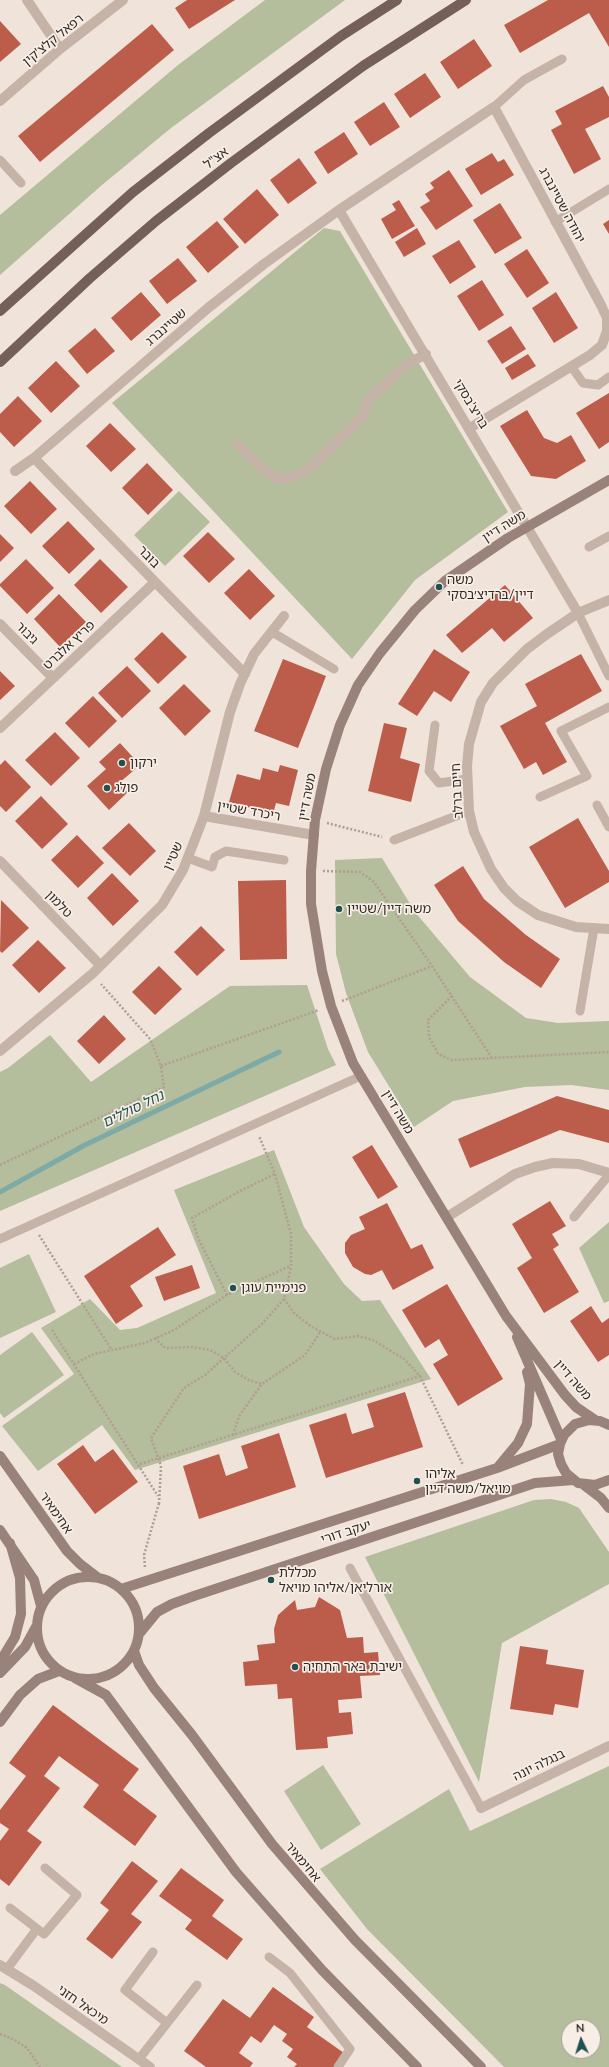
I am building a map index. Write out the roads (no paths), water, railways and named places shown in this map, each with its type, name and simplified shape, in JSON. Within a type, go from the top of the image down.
[{"type":"main road","name":"אצ\"ל","points":[[0,312],[133,192],[209,133],[341,36],[397,0]]},
{"type":"main road","name":"אצ\"ל","points":[[0,362],[90,278],[162,216],[231,163],[363,66],[466,0]]},
{"type":"street","points":[[27,0],[60,49]]},
{"type":"street","name":"רפאל קלצ'קין","points":[[0,101],[60,49],[123,0]]},
{"type":"street","points":[[339,210],[494,108]]},
{"type":"street","name":"יהודה שטיינברג","points":[[470,428],[571,366],[602,345],[608,330],[607,318],[494,108]]},
{"type":"street","name":"בריצ'בסקי","points":[[339,210],[470,428],[578,613]]},
{"type":"street","name":"שטיינברג","points":[[15,471],[34,458],[208,308],[264,264],[339,210]]},
{"type":"street","points":[[237,444],[262,468],[278,478],[287,479],[308,469],[363,416],[367,400],[407,364],[426,354]]},
{"type":"street","name":"בובר","points":[[34,458],[245,674]]},
{"type":"street","name":"משה דיין","points":[[560,1441],[522,1348],[506,1316],[353,1063],[331,1006],[316,940],[311,904],[311,871],[315,820],[326,769],[340,725],[358,685],[380,653],[415,610],[445,581],[476,559],[528,526],[609,480]]},
{"type":"street","name":"פריץ אלברט","points":[[0,728],[155,582]]},
{"type":"street","name":"חיים ברלב","points":[[609,600],[578,613],[527,649],[493,683],[481,702],[474,722],[469,744],[467,779],[468,811],[474,832],[491,869],[504,888],[517,901],[538,915],[555,922],[576,927],[609,929]]},
{"type":"street","name":"שטיין","points":[[0,1051],[92,974],[162,905],[183,870],[204,816],[230,712],[245,674],[254,654],[284,616]]},
{"type":"street","name":"גיבור","points":[[0,624],[53,678]]},
{"type":"street","name":"ריכרד שטיין","points":[[204,816],[314,835]]},
{"type":"street","name":"טלמון","points":[[0,861],[100,966]]},
{"type":"street","points":[[446,1217],[515,1174],[535,1167],[553,1163],[579,1164],[609,1174]]},
{"type":"street","name":"משה דיין","points":[[506,1316],[565,1395],[576,1407],[595,1420]]},
{"type":"street","points":[[498,1468],[518,1442],[527,1424],[530,1384],[522,1348]]},
{"type":"street","points":[[608,1424],[595,1420],[584,1420],[575,1424],[567,1431],[560,1441],[558,1454],[566,1473],[573,1480],[584,1485],[601,1498],[609,1508]]},
{"type":"street","name":"יעקב דורי","points":[[121,1589],[498,1468],[560,1441]]},
{"type":"street","name":"אחימאיר","points":[[0,1456],[67,1551],[80,1564],[99,1578]]},
{"type":"street","name":"יעקב דורי","points":[[139,1634],[157,1612],[172,1604],[194,1596],[535,1483],[573,1480]]},
{"type":"street","points":[[584,1485],[595,1486],[609,1480]]},
{"type":"street","points":[[0,1530],[34,1580],[41,1606]]},
{"type":"street","points":[[0,1662],[15,1637],[21,1614],[20,1578],[10,1543]]},
{"type":"street","points":[[0,1673],[25,1647],[36,1627],[41,1606],[49,1594],[59,1585],[72,1579],[85,1576],[99,1578],[111,1582],[121,1589],[132,1602],[138,1617],[139,1634],[134,1651],[123,1665],[109,1675],[92,1679],[75,1678]]},
{"type":"street","points":[[36,1627],[39,1644],[47,1659],[59,1671],[92,1686],[106,1695],[236,1872],[322,1970],[417,2067]]},
{"type":"street","name":"אחימאיר","points":[[134,1651],[139,1665],[154,1688],[286,1861],[355,1940],[481,2067]]},
{"type":"street","points":[[0,1722],[20,1695],[38,1679],[59,1671]]},
{"type":"street","name":"בנגלה יונה","points":[[481,1808],[609,1746]]},
{"type":"street","name":"מיכאל חזני","points":[[3,1967],[150,2067]]},
{"type":"lane","points":[[494,108],[524,80],[562,59]]},
{"type":"lane","points":[[0,160],[21,183]]},
{"type":"lane","points":[[556,222],[609,189]]},
{"type":"lane","points":[[571,366],[583,382],[598,386],[609,377]]},
{"type":"lane","points":[[589,547],[609,536]]},
{"type":"lane","points":[[578,613],[609,676]]},
{"type":"lane","points":[[272,632],[334,669]]},
{"type":"lane","points":[[540,797],[587,776],[561,731],[609,707]]},
{"type":"lane","points":[[435,725],[429,771],[439,783],[467,779]]},
{"type":"lane","points":[[597,805],[609,827]]},
{"type":"lane","points":[[394,840],[468,811]]},
{"type":"lane","points":[[188,858],[212,867],[215,857],[226,851],[284,860]]},
{"type":"lane","points":[[580,1011],[594,928]]},
{"type":"lane","points":[[0,1239],[361,1076]]},
{"type":"lane","points":[[574,1217],[609,1174]]},
{"type":"lane","points":[[350,1568],[481,1808]]},
{"type":"lane","points":[[10,1908],[36,1930],[44,1934],[76,1895],[45,1868]]},
{"type":"lane","points":[[3,1967],[36,1930]]},
{"type":"lane","points":[[153,1952],[125,1990],[167,2023]]},
{"type":"lane","points":[[269,1957],[290,1973],[350,2049],[338,2067]]},
{"type":"lane","points":[[139,2059],[197,1985]]},
{"type":"waterway","name":"נחל סוללים","points":[[0,1192],[85,1145],[279,1052]]},
{"type":"place","name":"משה דיין/ברדיצ׳בסקי","points":[[439,587]]},
{"type":"place","name":"ירקון","points":[[122,763]]},
{"type":"place","name":"פולג","points":[[107,788]]},
{"type":"place","name":"משה דיין/שטיין","points":[[339,909]]},
{"type":"place","name":"פנימיית עוגן","points":[[233,1288]]},
{"type":"place","name":"אליהו מויאל/משה דיין","points":[[417,1481]]},
{"type":"place","name":"מכללת אורליאן/אליהו מויאל","points":[[271,1580]]},
{"type":"place","name":"ישיבת באר התחיה","points":[[295,1667]]}]
